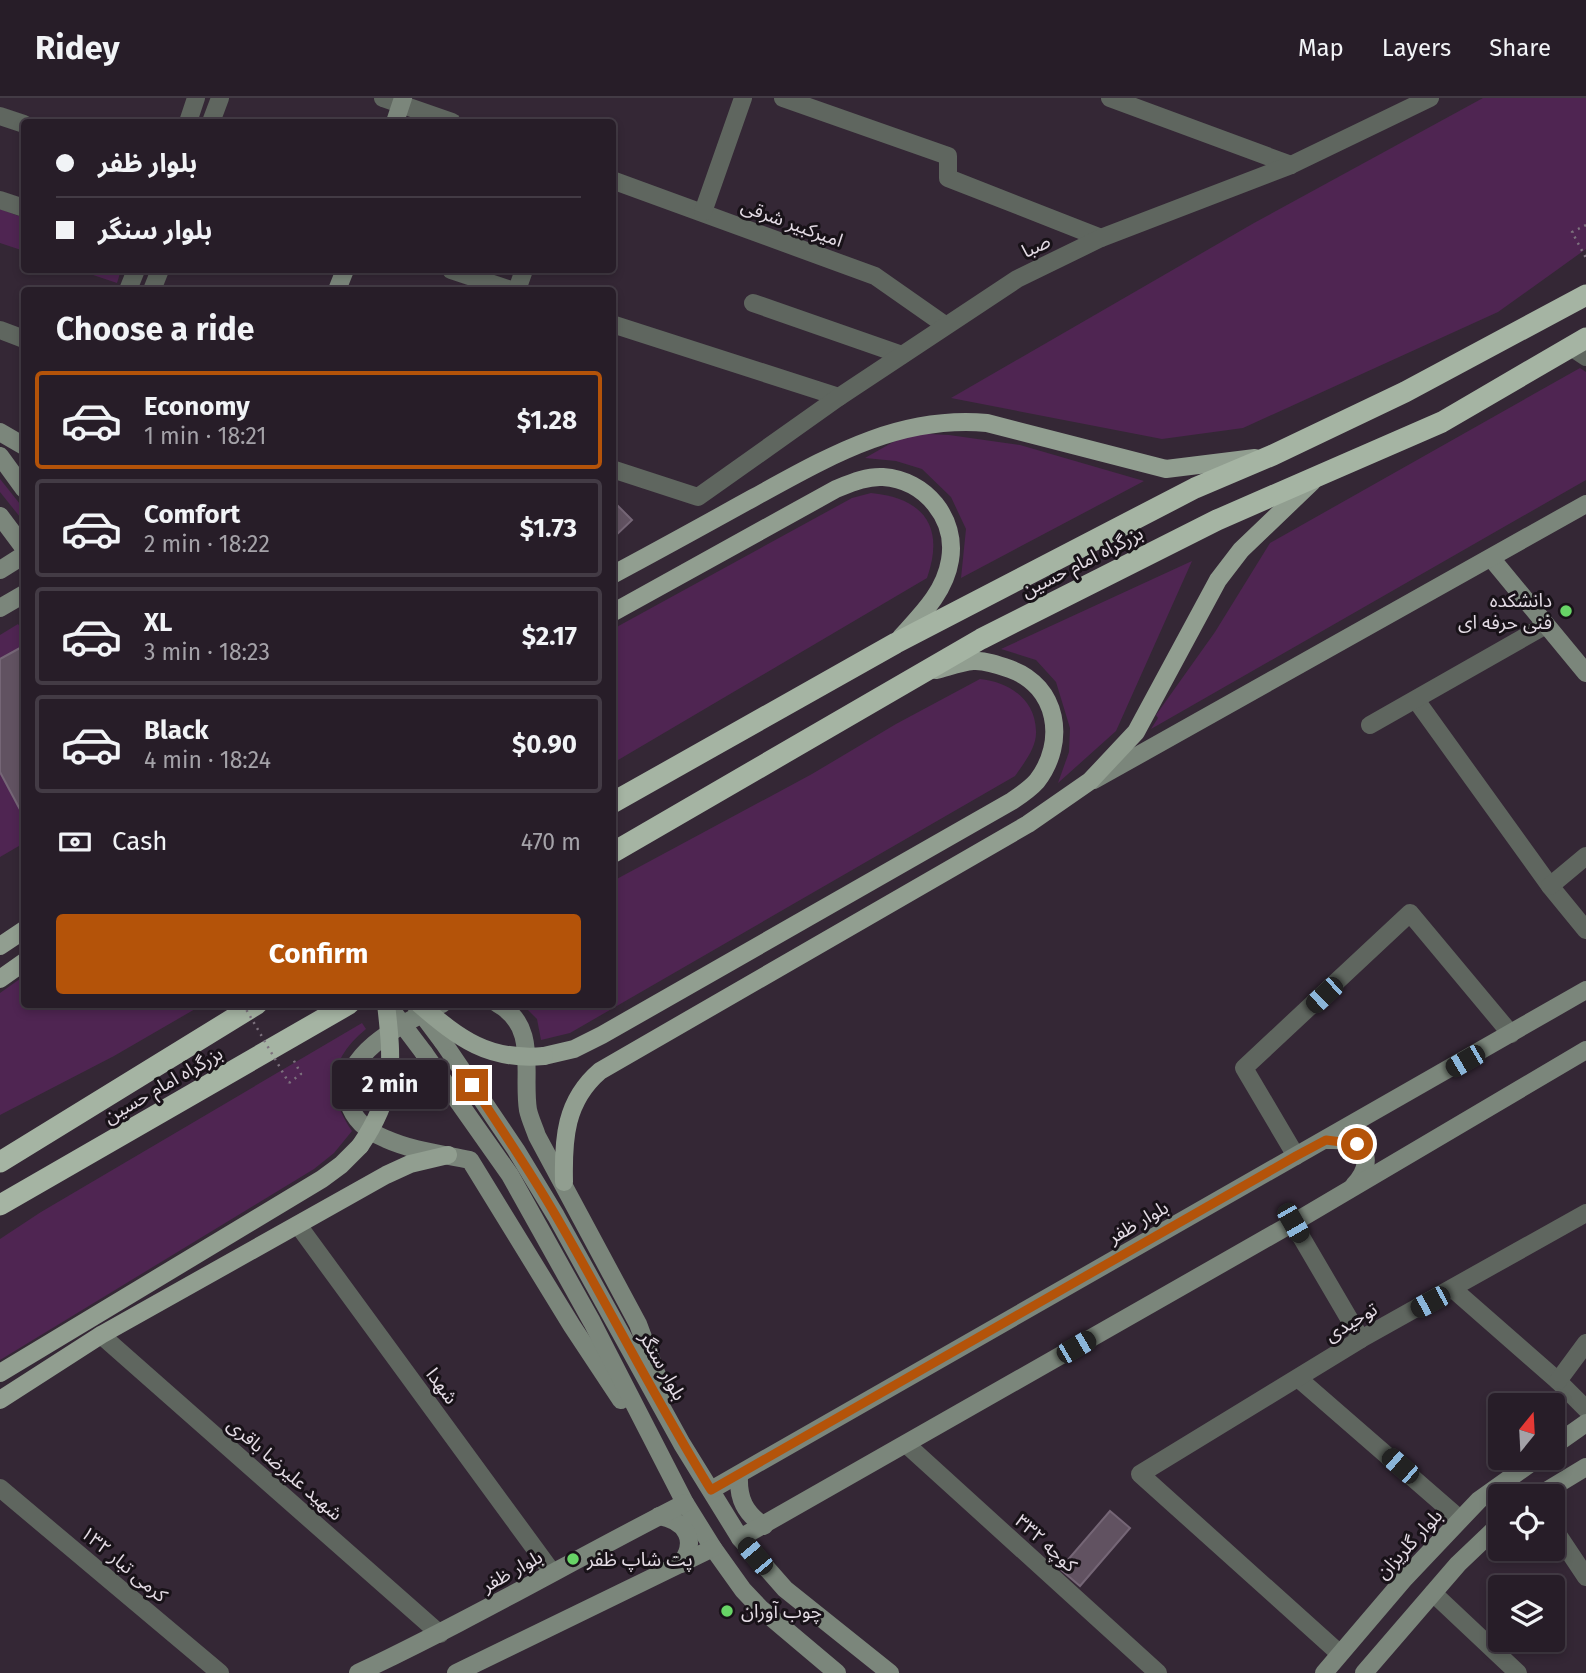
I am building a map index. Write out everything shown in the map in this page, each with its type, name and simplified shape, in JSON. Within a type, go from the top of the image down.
[{"type":"highway","name":"بزرگراه امام حسین","points":[[616,801],[896,643],[1195,488],[1273,455],[1405,392],[1583,294]]},
{"type":"highway","name":"بزرگراه امام حسین","points":[[616,851],[981,639],[1122,566],[1319,475],[1442,422],[1581,348]]},
{"type":"highway","name":"بزرگراه امام حسین","points":[[0,1162],[250,1008]]},
{"type":"highway","name":"بزرگراه امام حسین","points":[[0,1205],[342,1008]]},
{"type":"main road","points":[[616,573],[828,458],[897,430],[919,426],[962,421],[987,423],[1166,469],[1273,455]]},
{"type":"main road","points":[[564,1182],[566,1132],[574,1103],[584,1087],[600,1071],[1028,824],[1090,781],[1136,732],[1218,580],[1241,550],[1319,475]]},
{"type":"main road","points":[[616,611],[836,489],[866,479],[883,477],[917,488],[932,499],[943,513],[951,544],[945,580],[928,607],[896,643]]},
{"type":"main road","points":[[422,1008],[477,1047],[510,1056],[544,1056],[574,1049],[1012,801],[1035,783],[1048,764],[1054,730],[1052,712],[1045,695],[1033,680],[1014,670],[974,661],[919,674]]},
{"type":"main road","points":[[0,946],[21,932]]},
{"type":"main road","points":[[0,979],[21,964]]},
{"type":"main road","points":[[0,1373],[341,1165],[360,1146],[374,1125],[387,1091],[391,1065],[386,1008]]},
{"type":"main road","points":[[0,1400],[101,1335],[399,1169],[448,1155]]},
{"type":"street","points":[[189,119],[196,98]]},
{"type":"street","points":[[212,119],[220,98]]},
{"type":"street","points":[[383,98],[402,101],[445,119]]},
{"type":"street","points":[[703,212],[743,98]]},
{"type":"street","points":[[783,98],[948,156],[948,178],[1101,238]]},
{"type":"street","points":[[1110,98],[1291,165]]},
{"type":"street","name":"صبا","points":[[616,470],[698,497],[839,397],[1017,278],[1101,238],[1291,165],[1430,98]]},
{"type":"street","points":[[396,119],[402,101]]},
{"type":"street","points":[[0,116],[21,123]]},
{"type":"street","name":"امیرکبیر شرقی","points":[[616,181],[876,276],[945,325]]},
{"type":"street","points":[[0,200],[21,207]]},
{"type":"street","points":[[460,273],[502,287]]},
{"type":"street","points":[[754,303],[902,355]]},
{"type":"street","points":[[616,325],[839,397]]},
{"type":"street","points":[[0,330],[21,338]]},
{"type":"street","points":[[0,432],[21,444]]},
{"type":"street","points":[[0,456],[21,485]]},
{"type":"street","points":[[1079,788],[1586,504]]},
{"type":"street","points":[[0,516],[21,544]]},
{"type":"street","points":[[0,570],[21,557]]},
{"type":"street","points":[[1491,558],[1586,673]]},
{"type":"street","points":[[0,608],[21,596]]},
{"type":"street","points":[[1370,725],[1546,625]]},
{"type":"street","points":[[1416,700],[1550,886],[1586,929]]},
{"type":"street","points":[[1550,886],[1586,856]]},
{"type":"street","points":[[1296,1156],[1244,1068],[1410,913],[1511,1034]]},
{"type":"street","name":"بلوار ظفر","points":[[711,1490],[1586,990]]},
{"type":"street","points":[[389,1008],[510,1175],[592,1322],[685,1503],[713,1548],[743,1590],[761,1609],[837,1673]]},
{"type":"street","name":"بلوار سنگر","points":[[420,1008],[516,1150],[556,1216],[682,1444],[740,1538],[785,1588],[890,1673]]},
{"type":"street","points":[[434,1008],[413,1018],[365,1053],[348,1079],[347,1093],[351,1108],[359,1122],[383,1138],[421,1152],[470,1160],[572,1326],[661,1458]]},
{"type":"street","points":[[505,1008],[518,1023],[527,1040],[528,1108],[531,1121],[638,1324],[682,1444]]},
{"type":"street","points":[[740,1538],[1293,1223],[1586,1050]]},
{"type":"street","points":[[1326,1140],[1349,1141],[1357,1144],[1363,1152],[1367,1160],[1366,1169],[1362,1178],[1352,1188]]},
{"type":"street","name":"توحیدی","points":[[1339,1653],[1140,1474],[1361,1339],[1586,1213]]},
{"type":"street","points":[[1293,1223],[1361,1339]]},
{"type":"street","name":"شهدا","points":[[298,1226],[552,1572]]},
{"type":"street","points":[[1453,1289],[1586,1409]]},
{"type":"street","name":"شهید علیرضا باقری","points":[[101,1335],[440,1634]]},
{"type":"street","points":[[1558,1381],[1586,1343]]},
{"type":"street","points":[[1299,1379],[1460,1519]]},
{"type":"street","points":[[1565,1438],[1586,1423]]},
{"type":"street","name":"کوچه ۳۳۲","points":[[906,1444],[1158,1673]]},
{"type":"street","points":[[1558,1484],[1586,1467]]},
{"type":"street","name":"بلوار گلریزان","points":[[1324,1673],[1460,1519],[1479,1500],[1521,1470]]},
{"type":"street","points":[[739,1476],[743,1505],[752,1517],[764,1526]]},
{"type":"street","name":"کرمی تبار ۱۳۲","points":[[0,1488],[220,1673]]},
{"type":"street","name":"بلوار ظفر","points":[[358,1673],[440,1634],[685,1503]]},
{"type":"street","points":[[659,1516],[678,1522],[689,1537],[688,1554],[681,1564]]},
{"type":"street","points":[[1372,1669],[1458,1564],[1488,1535]]},
{"type":"street","points":[[1565,1546],[1586,1577]]},
{"type":"street","points":[[456,1673],[713,1548]]},
{"type":"street","points":[[1433,1593],[1518,1673]]},
{"type":"path","points":[[1586,225],[1572,232],[1586,258]]},
{"type":"path","points":[[245,1008],[289,1083],[301,1074]]},
{"type":"shaded area","points":[[1483,98],[1586,98],[1586,249],[1498,312],[1243,428],[1162,439],[951,398],[1254,223]]},
{"type":"shaded area","points":[[0,209],[21,217],[21,250],[0,243]]},
{"type":"shaded area","points":[[87,273],[120,273],[117,283]]},
{"type":"shaded area","points":[[1580,368],[1586,372],[1586,480],[1151,729],[1158,718],[1156,715],[1215,632],[1270,543]]},
{"type":"shaded area","points":[[909,433],[949,435],[1020,445],[1144,481],[961,578],[966,529],[951,497],[922,469],[896,461],[865,458]]},
{"type":"shaded area","points":[[0,479],[21,505],[21,518],[0,492]]},
{"type":"shaded area","points":[[871,493],[889,496],[905,501],[926,518],[933,544],[927,578],[616,761],[616,627],[852,498]]},
{"type":"shaded area","points":[[1192,561],[1116,731],[1058,783],[1069,752],[1070,728],[1056,682],[1036,660],[1001,649]]},
{"type":"shaded area","points":[[18,624],[21,628],[21,845],[0,857],[0,635]]},
{"type":"shaded area","points":[[980,679],[1010,688],[1025,701],[1031,709],[1036,737],[1029,755],[1015,776],[616,1006],[616,879],[812,774],[896,724]]},
{"type":"shaded area","points":[[21,978],[21,1008],[197,1008],[114,1056],[0,1115],[0,993]]},
{"type":"shaded area","points":[[526,1008],[613,1008],[570,1033],[541,1040],[537,1019]]},
{"type":"shaded area","points":[[362,1023],[366,1029],[344,1052],[335,1077],[338,1103],[352,1131],[334,1153],[314,1169],[0,1360],[0,1239],[41,1212]]},
{"type":"building","points":[[616,504],[632,520],[616,535]]},
{"type":"building","points":[[20,648],[21,650],[21,811],[0,772],[0,659]]},
{"type":"building","points":[[1110,1511],[1130,1528],[1080,1586],[1060,1569]]},
{"type":"place","name":"دانشکده فنی حرفه ای","points":[[1566,611]]},
{"type":"place","name":"پت شاپ ظفر","points":[[573,1559]]},
{"type":"place","name":"چوب آوران","points":[[727,1611]]},
{"type":"route","points":[[472,1085],[556,1216],[682,1444],[711,1490],[1296,1156],[1326,1140],[1357,1144]]}]
